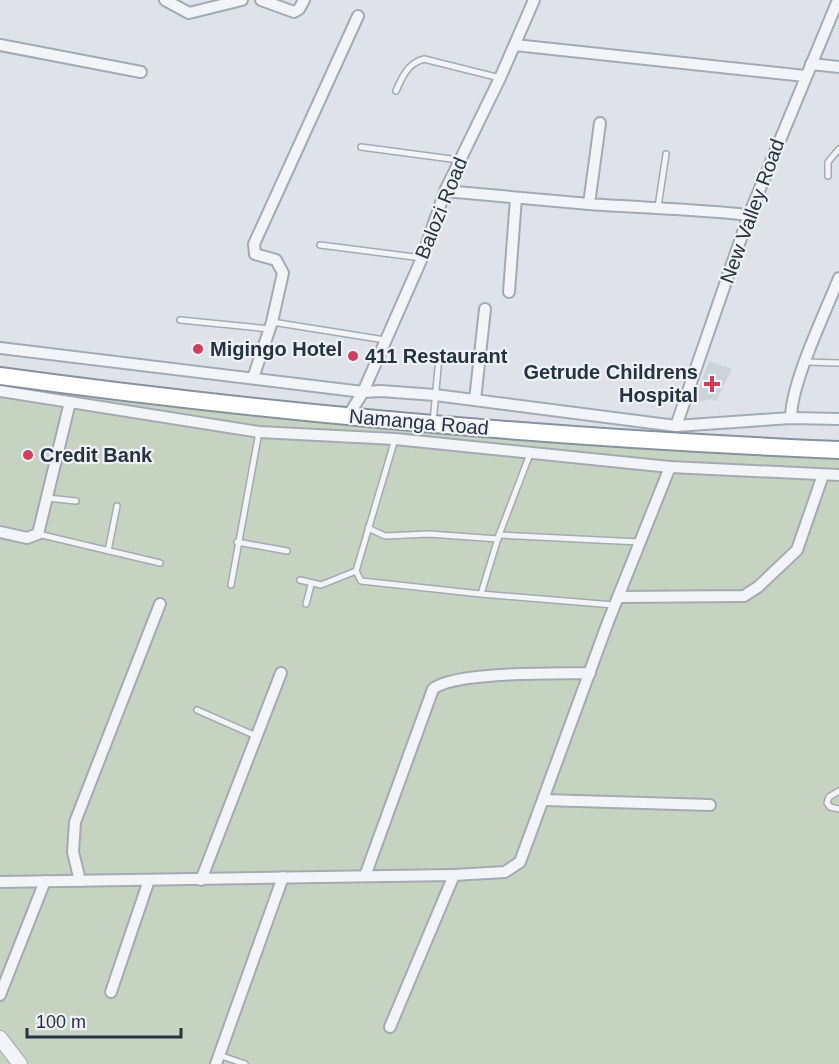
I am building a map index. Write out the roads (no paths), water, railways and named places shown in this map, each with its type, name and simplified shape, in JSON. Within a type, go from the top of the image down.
[{"type":"highway","name":"Namanga Road","points":[[0,376],[433,424],[669,443],[839,450]]},
{"type":"street","points":[[165,0],[189,13],[243,0]]},
{"type":"street","points":[[261,0],[294,12],[299,9],[304,0]]},
{"type":"street","name":"Balozi Road","points":[[348,416],[363,393],[422,258],[445,191],[516,45],[534,0]]},
{"type":"street","name":"New Valley Road","points":[[676,426],[749,215],[838,0]]},
{"type":"street","points":[[253,378],[271,326],[284,273],[276,260],[255,254],[254,244],[358,16]]},
{"type":"street","points":[[0,45],[141,72]]},
{"type":"street","points":[[516,45],[805,76]]},
{"type":"street","points":[[811,64],[839,67]]},
{"type":"street","points":[[589,204],[600,123]]},
{"type":"street","points":[[445,191],[658,209],[678,207],[749,215]]},
{"type":"street","points":[[509,292],[516,198]]},
{"type":"street","points":[[791,418],[791,407],[839,278]]},
{"type":"street","points":[[475,400],[484,309]]},
{"type":"street","points":[[0,348],[363,393],[381,391],[435,395],[676,426],[791,418],[839,419]]},
{"type":"street","points":[[0,390],[259,432],[395,439],[670,467],[839,475]]},
{"type":"street","points":[[0,532],[27,538],[38,534],[70,402]]},
{"type":"street","points":[[0,882],[454,874],[505,872],[515,867],[544,800],[616,601],[670,467]]},
{"type":"street","points":[[616,601],[744,596],[758,586],[797,549],[823,475]]},
{"type":"street","points":[[80,881],[73,852],[75,822],[160,604]]},
{"type":"street","points":[[201,880],[281,673]]},
{"type":"street","points":[[365,876],[433,689],[448,681],[463,678],[590,673]]},
{"type":"street","points":[[544,800],[710,805]]},
{"type":"street","points":[[390,1028],[454,874]]},
{"type":"street","points":[[217,1059],[283,877]]},
{"type":"street","points":[[111,992],[149,880]]},
{"type":"street","points":[[0,995],[45,881]]},
{"type":"street","points":[[0,1038],[20,1064]]},
{"type":"lane","points":[[396,91],[404,73],[416,61],[424,59],[500,78]]},
{"type":"lane","points":[[361,147],[459,160]]},
{"type":"lane","points":[[828,176],[828,162],[839,149]]},
{"type":"lane","points":[[658,209],[666,154]]},
{"type":"lane","points":[[320,245],[422,258]]},
{"type":"lane","points":[[180,320],[271,326],[385,340]]},
{"type":"lane","points":[[433,424],[439,357]]},
{"type":"lane","points":[[807,362],[839,363]]},
{"type":"lane","points":[[231,585],[259,432]]},
{"type":"lane","points":[[395,439],[356,571],[361,581],[481,594],[616,601]]},
{"type":"lane","points":[[481,594],[498,537],[530,454]]},
{"type":"lane","points":[[47,498],[76,501]]},
{"type":"lane","points":[[108,551],[117,506]]},
{"type":"lane","points":[[368,528],[385,536],[429,534],[639,542]]},
{"type":"lane","points":[[38,534],[160,563]]},
{"type":"lane","points":[[237,543],[287,552]]},
{"type":"lane","points":[[300,580],[311,585],[321,585],[356,571]]},
{"type":"lane","points":[[306,604],[311,585]]},
{"type":"lane","points":[[197,710],[256,736]]},
{"type":"lane","points":[[839,791],[829,796],[827,803],[830,807],[839,809]]},
{"type":"lane","points":[[217,1059],[245,1064]]},
{"type":"place","name":"Migingo Hotel","points":[[198,349]]},
{"type":"place","name":"411 Restaurant","points":[[353,356]]},
{"type":"place","name":"Getrude Childrens Hospital","points":[[712,384]]},
{"type":"place","name":"Credit Bank","points":[[28,455]]}]
